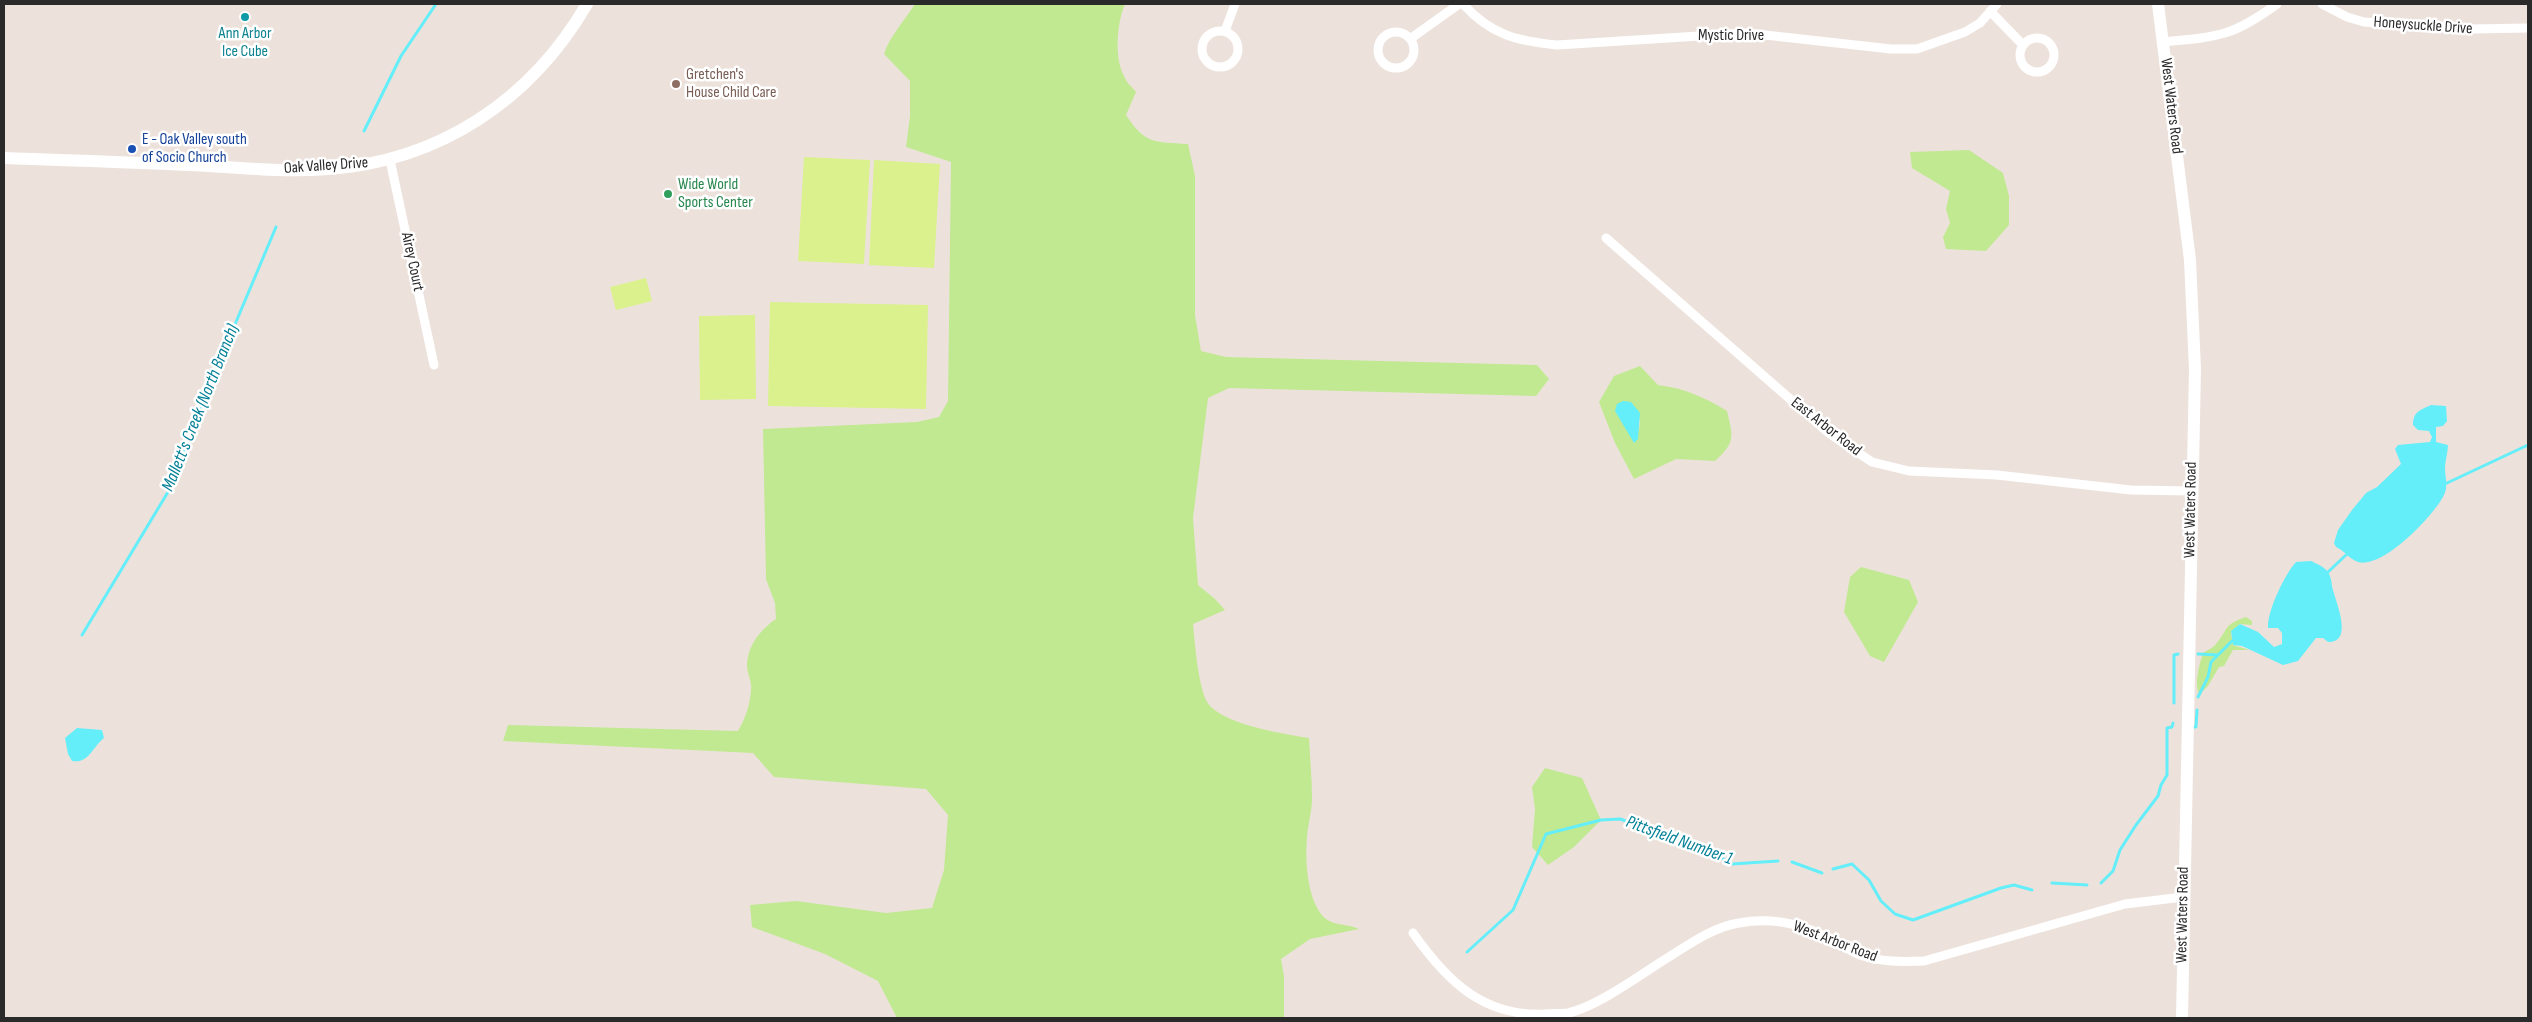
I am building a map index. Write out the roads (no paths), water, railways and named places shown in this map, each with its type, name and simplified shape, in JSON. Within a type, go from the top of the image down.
[{"type":"street","name":"Oak Valley Drive","points":[[4,158],[262,170],[328,170],[390,160],[438,142],[493,110],[550,59],[587,4]]},
{"type":"street","points":[[1225,31],[1235,4]]},
{"type":"street","points":[[1410,39],[1459,4]]},
{"type":"street","name":"Mystic Drive","points":[[1463,4],[1486,25],[1504,35],[1526,42],[1557,45],[1748,34],[1891,49],[1918,49],[1965,32],[1980,23],[1997,4]]},
{"type":"street","name":"West Waters Road","points":[[2158,4],[2190,260],[2194,369],[2182,1018]]},
{"type":"street","points":[[2164,42],[2227,34],[2251,23],[2276,4]]},
{"type":"street","name":"Honeysuckle Drive","points":[[2322,4],[2347,17],[2364,22],[2472,30],[2528,28]]},
{"type":"street","points":[[1990,11],[2023,45]]},
{"type":"street","points":[[1225,31],[1236,41],[1236,56],[1225,66],[1211,65],[1205,60],[1202,45],[1210,33],[1225,31]]},
{"type":"street","points":[[1395,32],[1406,35],[1410,39],[1414,52],[1408,63],[1397,68],[1384,63],[1379,53],[1379,46],[1384,38],[1395,32]]},
{"type":"street","name":"Airey Court","points":[[390,160],[434,365]]},
{"type":"street","name":"East Arbor Road","points":[[1606,238],[1830,434],[1872,462],[1909,470],[1997,475],[2131,490],[2192,491]]},
{"type":"street","name":"West Arbor Road","points":[[1413,933],[1434,963],[1459,986],[1490,1006],[1527,1014],[1544,1014],[1568,1012],[1607,995],[1697,940],[1738,923],[1771,920],[1792,923],[1810,928],[1859,954],[1892,963],[1924,962],[2124,904],[2183,897]]},
{"type":"water","points":[[1623,401],[1631,402],[1640,413],[1638,439],[1634,443],[1615,411],[1617,404]]},
{"type":"water","points":[[2431,405],[2446,406],[2447,421],[2443,426],[2436,427],[2436,442],[2448,445],[2445,468],[2445,493],[2429,517],[2393,550],[2380,558],[2368,562],[2355,561],[2336,547],[2334,543],[2338,530],[2366,493],[2377,487],[2401,464],[2395,449],[2398,445],[2430,442],[2432,437],[2429,431],[2418,430],[2413,425],[2413,421],[2420,410]]},
{"type":"water","points":[[2311,561],[2324,568],[2330,576],[2340,612],[2342,629],[2336,641],[2328,642],[2323,638],[2316,638],[2298,661],[2283,665],[2242,646],[2233,645],[2231,631],[2240,624],[2258,632],[2274,647],[2282,644],[2282,633],[2278,628],[2268,628],[2270,612],[2282,584],[2296,562]]},
{"type":"water","points":[[77,728],[102,730],[104,738],[83,760],[72,761],[68,754],[65,738]]},
{"type":"waterway","name":"Mallett's Creek (North Branch)","points":[[364,131],[401,56],[436,4]]},
{"type":"waterway","name":"Mallett's Creek (North Branch)","points":[[82,635],[174,482],[204,398],[276,227]]},
{"type":"waterway","points":[[2447,483],[2528,445]]},
{"type":"waterway","points":[[2328,572],[2346,555]]},
{"type":"waterway","points":[[2198,697],[2208,677],[2211,662],[2232,641]]},
{"type":"waterway","points":[[2174,703],[2174,655],[2178,654]]},
{"type":"waterway","points":[[2198,654],[2218,655]]},
{"type":"waterway","points":[[2194,727],[2196,727],[2197,710]]},
{"type":"waterway","name":"Pittsfield Number 1","points":[[2101,883],[2113,871],[2120,850],[2158,796],[2161,785],[2167,775],[2167,728],[2172,727],[2173,723]]},
{"type":"waterway","name":"Pittsfield Number 1","points":[[1467,952],[1513,910],[1546,834],[1601,820],[1620,819],[1706,849],[1732,864],[1778,861]]},
{"type":"waterway","name":"Pittsfield Number 1","points":[[1792,862],[1822,873]]},
{"type":"waterway","name":"Pittsfield Number 1","points":[[1833,869],[1852,864],[1869,880],[1881,901],[1895,914],[1913,920],[2001,888],[2014,885],[2032,890]]},
{"type":"waterway","points":[[2052,883],[2087,885]]},
{"type":"place","name":"Ann Arbor Ice Cube","points":[[245,17]]},
{"type":"place","name":"Gretchen's House Child Care","points":[[676,84]]},
{"type":"place","name":"E - Oak Valley south of Socio Church","points":[[132,149]]},
{"type":"place","name":"Wide World Sports Center","points":[[668,194]]}]
